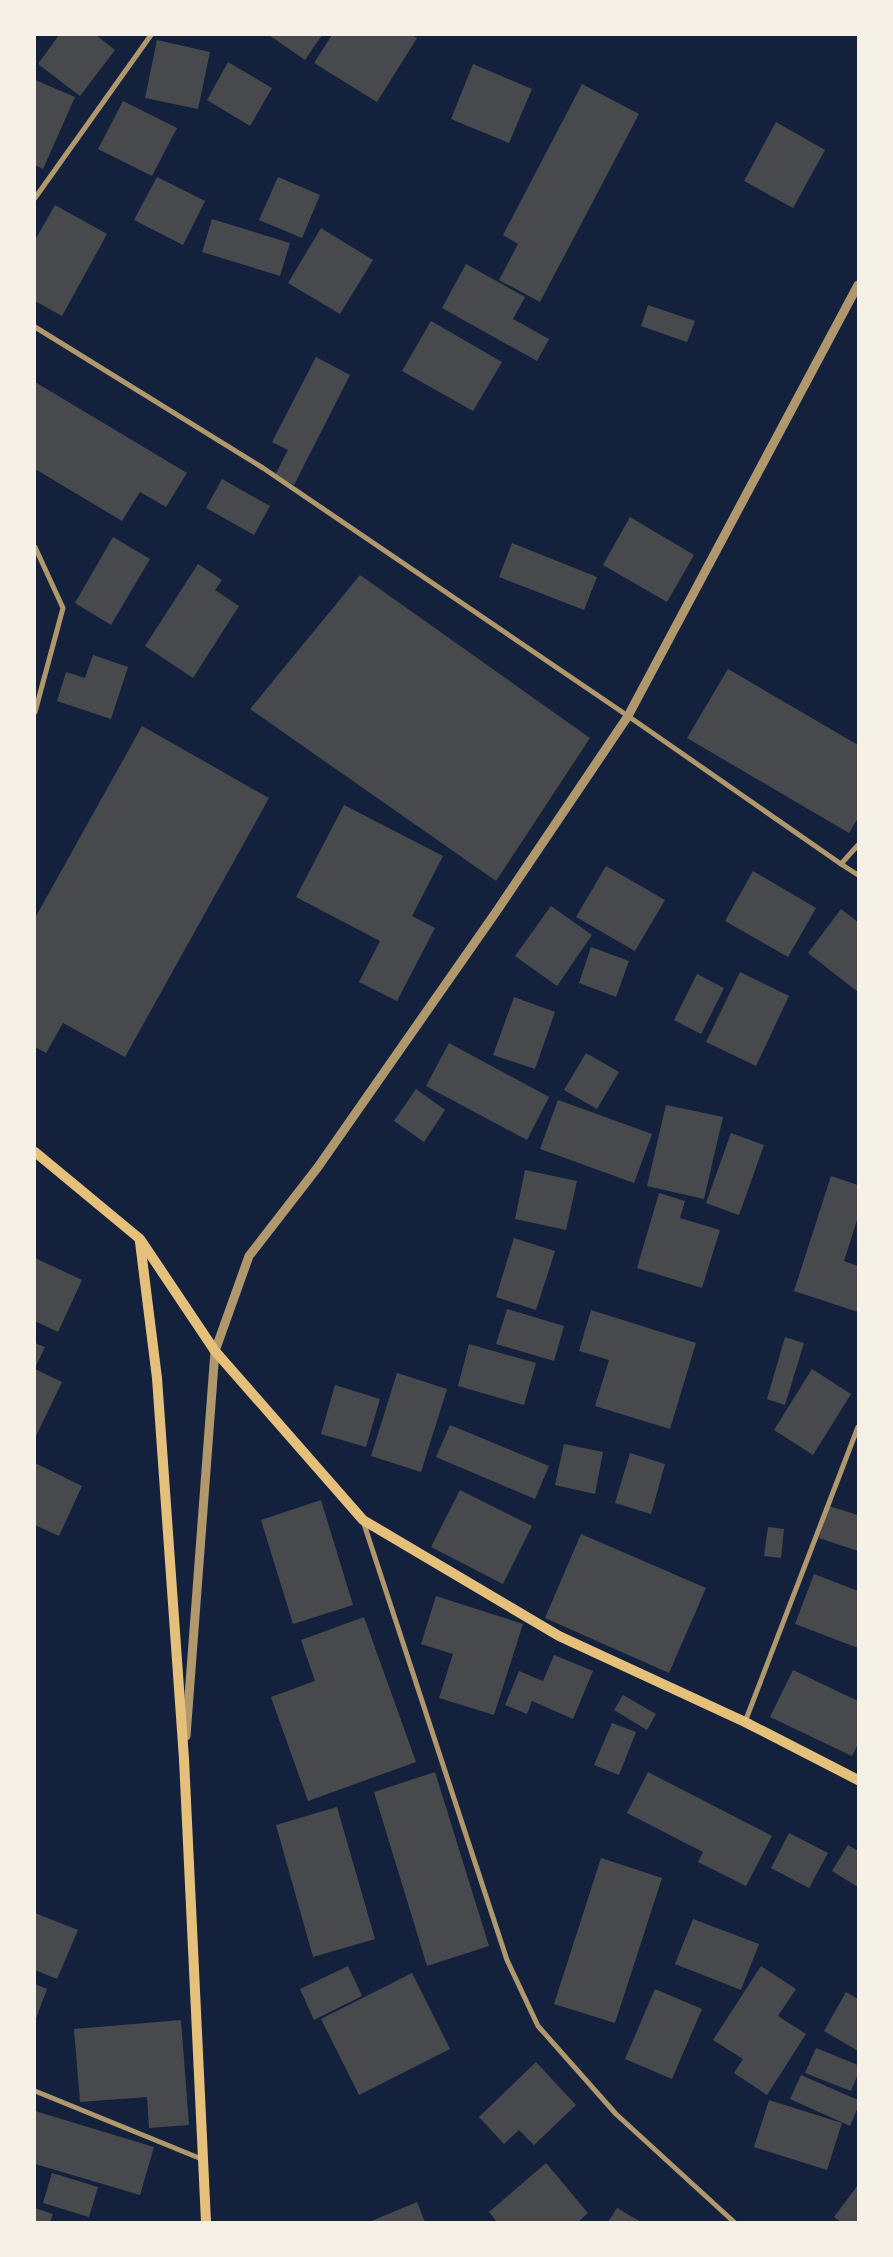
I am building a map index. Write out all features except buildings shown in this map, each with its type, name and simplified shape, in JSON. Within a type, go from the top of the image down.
[{"type":"main road","points":[[35,1152],[140,1239],[215,1351],[363,1520],[559,1636],[745,1722],[858,1780]]},
{"type":"main road","points":[[140,1239],[157,1378],[184,1759],[206,2222]]},
{"type":"street","points":[[35,198],[151,35]]},
{"type":"street","points":[[184,1759],[215,1351],[250,1256],[318,1168],[496,912],[628,716],[858,285]]},
{"type":"street","points":[[35,327],[263,468],[628,716],[858,876]]},
{"type":"street","points":[[35,547],[63,608],[35,712]]},
{"type":"street","points":[[841,864],[858,845]]},
{"type":"street","points":[[745,1722],[858,1428]]},
{"type":"street","points":[[363,1520],[507,1960],[538,2026],[616,2114],[734,2222]]},
{"type":"street","points":[[35,2091],[204,2160]]}]
